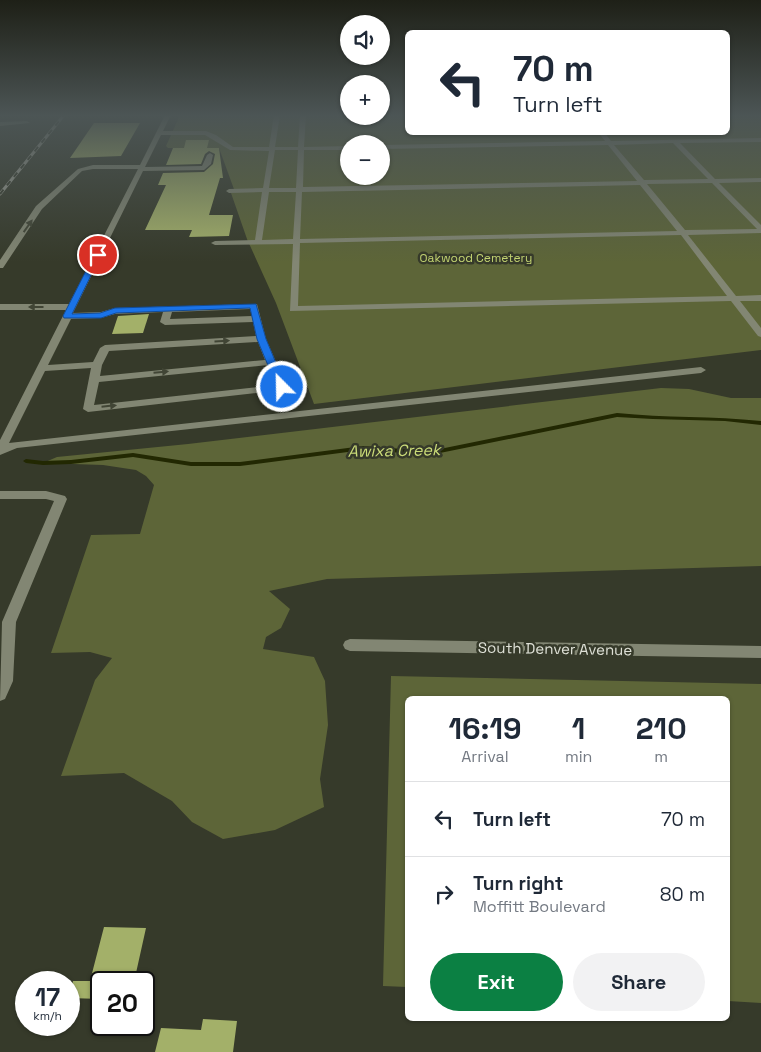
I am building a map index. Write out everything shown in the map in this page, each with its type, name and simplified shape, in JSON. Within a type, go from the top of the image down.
[{"type":"street","points":[[1,450],[143,164]]},
{"type":"street","points":[[0,266],[40,208],[80,170],[93,167],[204,168],[208,164]]},
{"type":"street","points":[[258,242],[270,164]]},
{"type":"street","points":[[301,164],[293,309],[761,298]]},
{"type":"street","points":[[626,164],[683,233],[761,334]]},
{"type":"street","points":[[697,164],[761,230]]},
{"type":"street","points":[[229,191],[761,180]]},
{"type":"street","points":[[215,243],[761,230]]},
{"type":"street","points":[[67,316],[101,315],[115,311],[254,306],[261,339],[282,387],[88,409],[97,365],[105,348],[261,339]]},
{"type":"street","points":[[0,307],[72,307]]},
{"type":"street","points":[[168,310],[165,322],[256,320]]},
{"type":"street","points":[[95,378],[271,362]]},
{"type":"street","points":[[41,368],[97,365]]},
{"type":"street","points":[[1,450],[18,445],[701,370]]},
{"type":"street","points":[[0,495],[46,495],[61,499],[9,622],[5,681],[0,694]]},
{"type":"street","name":"South Denver Avenue","points":[[350,645],[761,652]]},
{"type":"green space","name":"Oakwood Cemetery","points":[[225,164],[340,164],[340,185],[390,185],[390,164],[761,164],[761,350],[314,404],[276,303],[247,239],[231,193],[235,192]]},
{"type":"green space","points":[[661,388],[689,389],[731,398],[761,398],[761,566],[327,579],[269,591],[290,609],[281,628],[266,637],[263,649],[314,657],[325,681],[328,725],[320,779],[324,807],[275,830],[223,839],[192,822],[172,801],[124,773],[61,776],[95,680],[112,658],[90,652],[51,653],[91,535],[140,534],[154,485],[146,476],[136,470],[103,465],[43,463],[57,457],[188,444]]},
{"type":"green space","points":[[391,676],[761,684],[761,1003],[730,1001],[730,696],[405,696],[405,987],[383,986]]},
{"type":"building","points":[[213,164],[221,164],[223,178],[220,178],[209,215],[233,215],[229,236],[189,237],[192,230],[145,230],[166,185],[158,185],[163,173],[204,172]]},
{"type":"building","points":[[149,314],[143,333],[112,334],[118,316]]},
{"type":"building","points":[[104,927],[146,928],[136,971],[93,971]]},
{"type":"building","points":[[80,981],[90,981],[90,999],[80,998]]},
{"type":"building","points":[[203,1019],[237,1021],[233,1052],[155,1052],[161,1028],[201,1030]]},
{"type":"waterway","name":"Awixa Creek","points":[[26,461],[43,463],[71,462],[133,455],[191,464],[240,464],[363,448],[430,453],[617,415],[761,423]]},
{"type":"railway","points":[[0,194],[24,164]]},
{"type":"route","points":[[98,255],[67,316],[101,315],[115,311],[254,306],[261,339],[282,387]]}]
